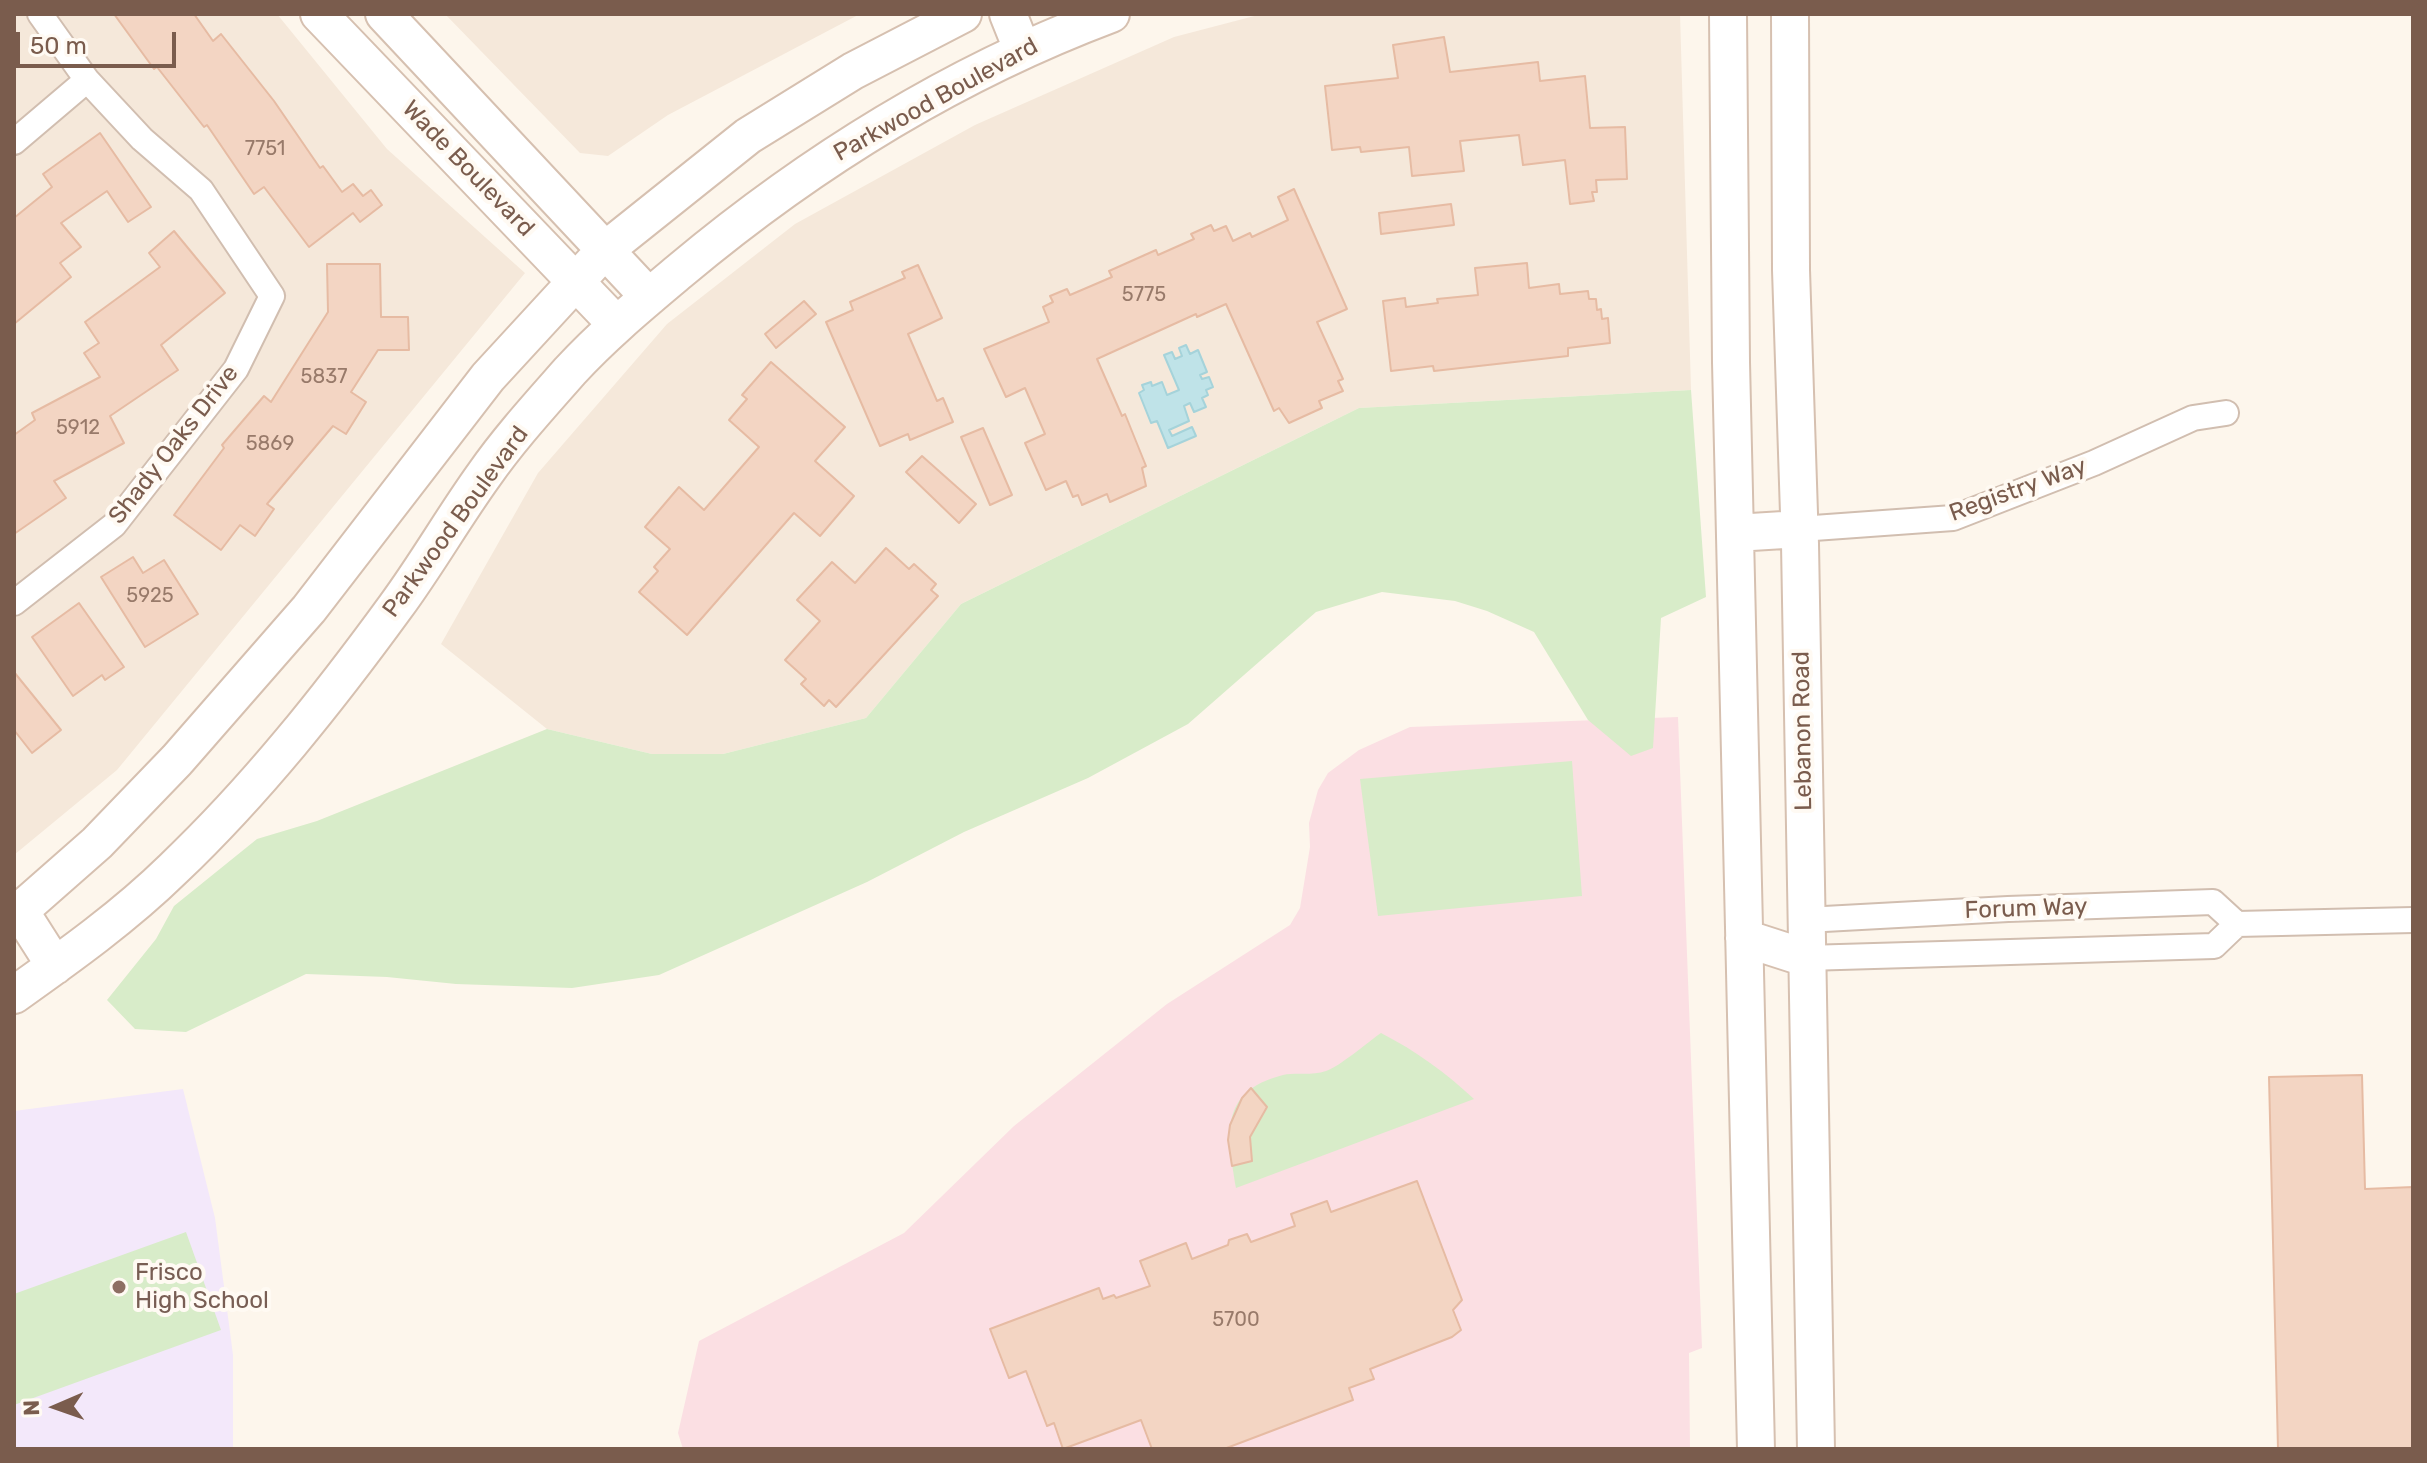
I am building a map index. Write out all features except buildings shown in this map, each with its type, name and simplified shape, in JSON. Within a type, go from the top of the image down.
[{"type":"main road","name":"Wade Boulevard","points":[[319,14],[617,325]]},
{"type":"main road","name":"Wade Boulevard","points":[[384,14],[649,297]]},
{"type":"main road","points":[[55,966],[17,914],[97,843],[177,760],[309,609],[488,377],[576,280],[604,251],[748,136],[853,71],[963,14]]},
{"type":"main road","points":[[1008,14],[1040,33]]},
{"type":"main road","name":"Parkwood Boulevard","points":[[14,995],[55,966],[173,870],[268,766],[325,702],[397,606],[484,474],[571,370],[617,325],[721,237],[806,173],[1040,33],[1111,14]]},
{"type":"main road","points":[[1728,14],[1735,533],[1756,1449]]},
{"type":"main road","name":"Lebanon Road","points":[[1790,14],[1791,270],[1800,529],[1816,1449]]},
{"type":"main road","points":[[1735,533],[1800,529]]},
{"type":"main road","points":[[1744,938],[1806,920]]},
{"type":"main road","points":[[1744,938],[1806,958]]},
{"type":"street","points":[[14,142],[87,80],[40,14]]},
{"type":"street","name":"Shady Oaks Drive","points":[[14,603],[114,525],[236,369],[272,296],[201,190],[142,139],[87,80]]},
{"type":"street","name":"Registry Way","points":[[1800,529],[1953,518],[2094,463],[2193,418],[2226,413]]},
{"type":"street","name":"Forum Way","points":[[1806,920],[2213,902],[2237,924],[2214,946],[1806,958]]},
{"type":"street","points":[[2237,924],[2413,920]]},
{"type":"shaded area","points":[[14,14],[277,14],[387,149],[525,273],[117,770],[14,855]]},
{"type":"shaded area","points":[[445,14],[860,14],[668,115],[608,156],[580,153]]},
{"type":"shaded area","points":[[1262,14],[1680,14],[1691,390],[1359,408],[961,604],[866,718],[723,754],[652,754],[547,729],[441,644],[538,473],[667,324],[795,224],[975,125],[1174,37]]},
{"type":"shaded area","points":[[1678,717],[1702,1348],[1689,1353],[1690,1449],[683,1449],[678,1433],[699,1341],[904,1233],[1014,1126],[1167,1004],[1290,925],[1300,908],[1310,847],[1309,823],[1318,790],[1328,773],[1359,750],[1410,727]]},
{"type":"shaded area","name":"Frisco High School","points":[[183,1089],[215,1218],[233,1355],[233,1449],[14,1449],[14,1111]]},
{"type":"green space","points":[[1691,390],[1706,597],[1661,618],[1653,748],[1631,756],[1588,720],[1534,632],[1455,601],[1382,592],[1316,612],[1188,724],[1088,778],[964,832],[867,882],[659,975],[572,988],[306,974],[186,1032],[135,1029],[107,1000],[156,939],[174,906],[257,839],[317,821],[547,729],[652,754],[723,754],[866,718],[961,604],[1359,408]]},
{"type":"green space","points":[[1572,761],[1582,896],[1378,916],[1360,779]]},
{"type":"green space","points":[[1381,1033],[1430,1063],[1474,1099],[1236,1188],[1230,1134],[1237,1105],[1247,1093],[1283,1075],[1332,1069]]},
{"type":"green space","points":[[186,1232],[221,1330],[14,1405],[14,1294]]},
{"type":"water","points":[[1186,345],[1190,354],[1198,350],[1207,372],[1200,375],[1202,379],[1209,377],[1213,387],[1206,390],[1208,395],[1202,398],[1206,407],[1194,412],[1190,403],[1184,406],[1189,421],[1169,430],[1172,436],[1192,427],[1196,436],[1168,448],[1157,421],[1151,423],[1139,393],[1144,390],[1142,385],[1151,382],[1152,386],[1162,382],[1167,395],[1179,390],[1164,355],[1172,352],[1175,359],[1182,356],[1179,348]]},
{"type":"place","name":"Frisco High School","points":[[119,1287]]}]
